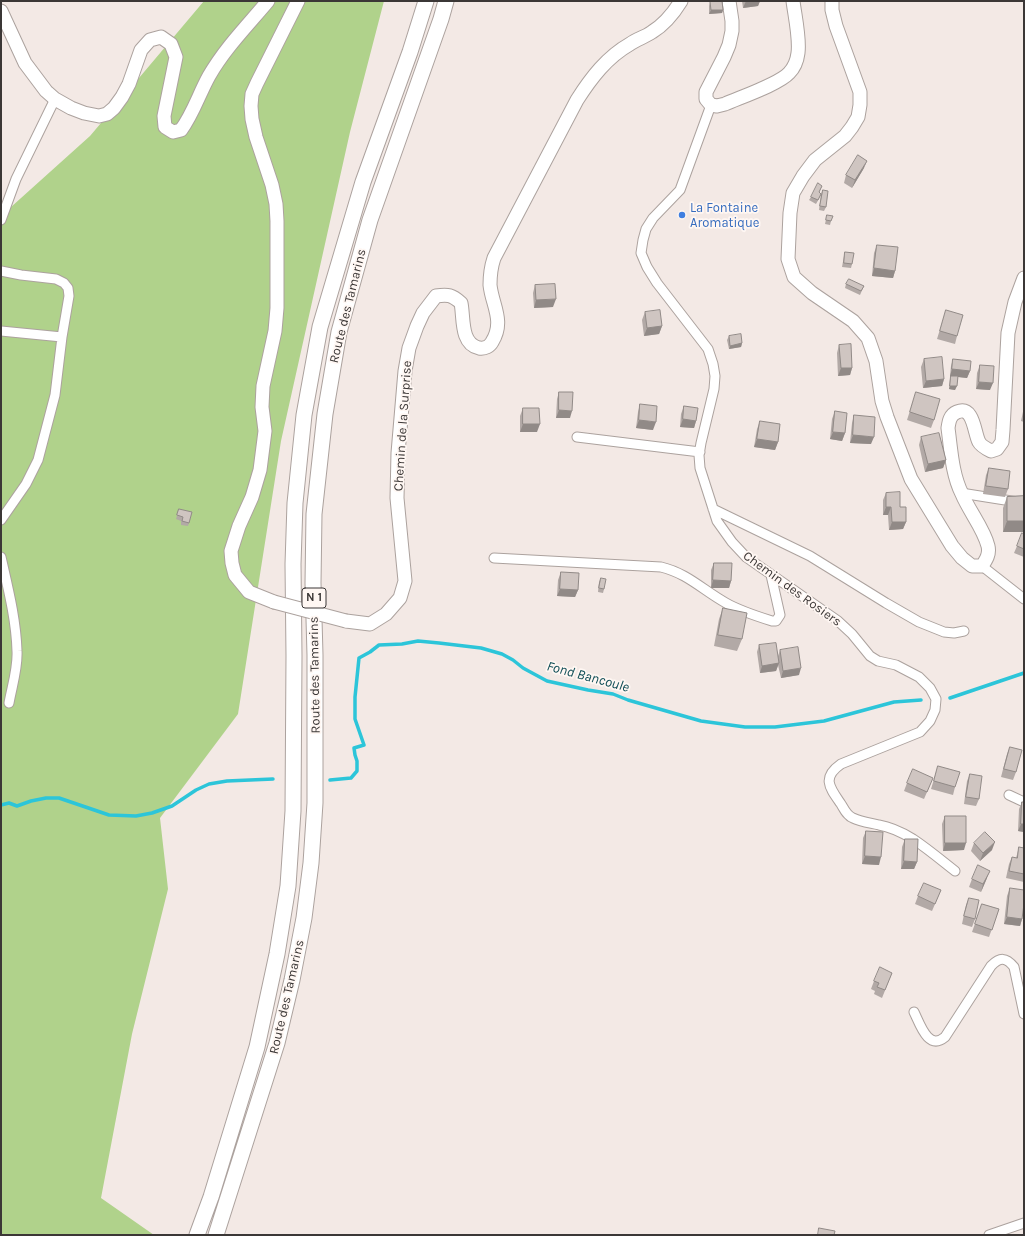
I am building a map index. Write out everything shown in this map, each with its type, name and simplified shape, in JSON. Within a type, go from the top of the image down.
[{"type":"highway","name":"Route des Tamarins","points":[[197,1235],[211,1196],[257,1047],[288,886],[294,811],[294,504],[304,415],[320,327],[363,182],[410,52],[426,1]]},
{"type":"highway","name":"Route des Tamarins","points":[[216,1235],[277,1043],[292,980],[304,918],[311,863],[315,803],[315,655],[313,583],[314,514],[325,414],[339,332],[370,220],[439,26],[446,1]]},
{"type":"main road","points":[[1,11],[25,63],[46,91],[55,99],[71,108],[84,113],[99,116],[107,114],[114,108],[122,97],[129,84],[141,50],[150,40],[161,38],[171,44],[176,57],[164,116],[166,127],[173,132],[181,130],[187,122],[210,76],[226,52],[268,1]]},
{"type":"main road","name":"Chemin de la Surprise","points":[[298,1],[252,94],[252,119],[256,137],[272,185],[276,204],[277,308],[275,331],[262,386],[262,407],[265,431],[260,470],[252,497],[239,526],[232,551],[232,563],[235,575],[249,592],[274,602],[346,621],[370,624],[386,614],[400,598],[405,582],[397,498],[399,446],[405,371],[409,348],[423,313],[436,296],[453,296],[461,303],[464,332],[467,340],[479,348],[485,348],[490,345],[495,337],[498,324],[498,314],[490,286],[490,272],[494,258],[577,100],[588,81],[604,64],[629,44],[663,25],[681,1]]},
{"type":"main road","points":[[729,1],[732,31],[724,57],[706,92],[706,100],[710,105],[718,106],[725,104],[781,80],[789,73],[798,54],[793,1]]},
{"type":"main road","points":[[832,1],[832,10],[836,26],[860,92],[858,117],[845,136],[815,160],[793,193],[790,213],[788,260],[794,277],[812,293],[853,321],[868,338],[876,361],[882,401],[911,478],[952,546],[962,558],[972,566],[982,566],[988,558],[989,548],[985,536],[961,493],[955,472],[948,428],[949,421],[953,415],[960,411],[966,412],[974,423],[974,430],[979,443],[984,448],[991,451],[997,449],[1002,442],[1008,333],[1015,302],[1024,278]]},
{"type":"street","points":[[1,220],[16,179],[55,99]]},
{"type":"street","name":"Chemin des Rosiers","points":[[710,105],[680,190],[653,218],[646,229],[641,253],[657,284],[708,349],[713,364],[715,376],[714,389],[700,452],[700,468],[713,509],[718,521],[732,542],[746,557],[838,621],[852,634],[870,656],[878,661],[896,665],[919,678],[930,688],[936,699],[935,710],[930,721],[920,732],[841,764],[834,769],[829,776],[828,782],[832,791],[849,816],[858,820],[887,827],[909,837],[955,871]]},
{"type":"street","points":[[1,271],[56,280],[64,283],[68,288],[69,296],[55,394],[38,460],[26,484],[1,520]]},
{"type":"street","points":[[1,331],[62,337]]},
{"type":"street","points":[[577,437],[700,452]]},
{"type":"street","points":[[961,493],[1024,503]]},
{"type":"street","points":[[713,509],[810,556],[919,622],[944,632],[954,633],[964,631]]},
{"type":"street","points":[[1,557],[12,605],[17,652],[16,670],[9,703]]},
{"type":"street","points":[[494,558],[667,568],[683,574],[725,603],[748,613],[776,621],[780,615],[771,575]]},
{"type":"street","points":[[982,566],[1024,599]]},
{"type":"street","points":[[1010,795],[1024,802]]},
{"type":"street","points":[[914,1012],[926,1035],[930,1039],[940,1041],[945,1037],[991,966],[997,960],[1002,959],[1010,962],[1014,967],[1024,1014]]},
{"type":"street","points":[[989,1235],[1024,1223]]},
{"type":"green space","points":[[204,1],[384,1],[350,132],[281,441],[238,714],[160,818],[168,889],[132,1034],[101,1198],[154,1235],[1,1235],[1,216],[90,136]]},
{"type":"building","points":[[722,1],[723,10],[711,10],[710,2]]},
{"type":"building","points":[[858,155],[867,161],[855,180],[846,175]]},
{"type":"building","points":[[818,183],[822,186],[819,192],[821,194],[818,200],[811,197]]},
{"type":"building","points":[[823,190],[828,191],[826,207],[820,206]]},
{"type":"building","points":[[827,215],[833,216],[831,221],[826,220]]},
{"type":"building","points":[[877,245],[898,247],[895,271],[874,268]]},
{"type":"building","points":[[845,252],[854,253],[852,264],[844,263]]},
{"type":"building","points":[[849,279],[864,286],[861,291],[846,284]]},
{"type":"building","points":[[555,284],[556,299],[536,300],[535,285]]},
{"type":"building","points":[[660,310],[662,326],[647,328],[645,312]]},
{"type":"building","points":[[946,310],[963,315],[957,336],[940,331]]},
{"type":"building","points":[[741,334],[742,343],[730,346],[729,336]]},
{"type":"building","points":[[851,344],[852,368],[841,368],[839,345]]},
{"type":"building","points":[[942,357],[944,379],[926,381],[924,359]]},
{"type":"building","points":[[953,359],[971,361],[970,371],[952,369]]},
{"type":"building","points":[[980,365],[994,366],[993,383],[979,382]]},
{"type":"building","points":[[951,376],[958,376],[957,386],[950,386]]},
{"type":"building","points":[[559,392],[573,392],[572,411],[559,410]]},
{"type":"building","points":[[916,392],[940,399],[934,420],[910,412]]},
{"type":"building","points":[[640,404],[657,406],[656,422],[639,420]]},
{"type":"building","points":[[684,406],[698,408],[696,421],[683,419]]},
{"type":"building","points":[[523,408],[539,408],[540,424],[523,424]]},
{"type":"building","points":[[835,411],[847,413],[845,433],[833,432]]},
{"type":"building","points":[[854,415],[875,417],[874,437],[853,435]]},
{"type":"building","points":[[760,421],[780,424],[778,442],[757,439]]},
{"type":"building","points":[[939,433],[946,460],[928,464],[921,437]]},
{"type":"building","points":[[989,468],[1010,471],[1008,489],[986,486]]},
{"type":"building","points":[[900,492],[900,507],[906,507],[906,522],[892,522],[891,507],[886,507],[886,493]]},
{"type":"building","points":[[1024,496],[1024,521],[1007,521],[1007,497]]},
{"type":"building","points":[[179,509],[192,512],[189,523],[182,521],[183,517],[177,515]]},
{"type":"building","points":[[1022,533],[1024,534],[1024,549],[1017,546]]},
{"type":"building","points":[[714,563],[732,563],[731,581],[713,580]]},
{"type":"building","points":[[561,572],[579,573],[578,590],[560,589]]},
{"type":"building","points":[[601,578],[606,579],[604,589],[599,588]]},
{"type":"building","points":[[723,608],[747,613],[742,639],[718,635]]},
{"type":"building","points":[[776,643],[779,663],[762,666],[759,645]]},
{"type":"building","points":[[798,647],[801,668],[783,671],[780,650]]},
{"type":"building","points":[[1010,747],[1022,750],[1016,772],[1004,769]]},
{"type":"building","points":[[938,766],[960,772],[955,787],[934,781]]},
{"type":"building","points":[[913,769],[933,778],[927,792],[907,783]]},
{"type":"building","points":[[970,774],[982,776],[979,799],[966,797]]},
{"type":"building","points":[[1022,802],[1024,802],[1024,824],[1021,824]]},
{"type":"building","points":[[945,816],[966,816],[966,843],[945,843]]},
{"type":"building","points":[[866,831],[883,832],[881,857],[865,856]]},
{"type":"building","points":[[985,832],[995,842],[983,853],[974,843]]},
{"type":"building","points":[[905,839],[918,839],[917,862],[904,861]]},
{"type":"building","points":[[1019,847],[1024,848],[1024,874],[1009,871],[1012,857],[1017,858]]},
{"type":"building","points":[[978,865],[990,871],[983,884],[972,879]]},
{"type":"building","points":[[924,883],[941,890],[935,904],[918,896]]},
{"type":"building","points":[[1010,888],[1024,890],[1022,919],[1007,917]]},
{"type":"building","points":[[969,898],[979,900],[975,919],[964,916]]},
{"type":"building","points":[[982,904],[999,909],[992,930],[975,924]]},
{"type":"building","points":[[880,967],[892,973],[885,990],[877,987],[879,983],[874,981]]},
{"type":"building","points":[[819,1228],[835,1231],[834,1235],[818,1235]]},
{"type":"waterway","name":"Fond Bancoule","points":[[330,780],[351,778],[357,771],[357,761],[354,748],[364,745],[355,719],[355,697],[359,658],[379,645],[402,644],[418,641],[481,648],[502,654],[523,668],[547,681],[613,694],[628,700],[701,721],[745,727],[775,727],[824,721],[894,702],[921,700]]},
{"type":"waterway","name":"Fond Bancoule","points":[[950,698],[1024,673]]},
{"type":"waterway","name":"Fond Bancoule","points":[[1,805],[9,803],[17,806],[46,798],[59,798],[109,815],[136,816],[152,813],[172,806],[196,790],[209,784],[227,781],[273,779]]},
{"type":"place","name":"La Fontaine Aromatique","points":[[682,215]]}]
